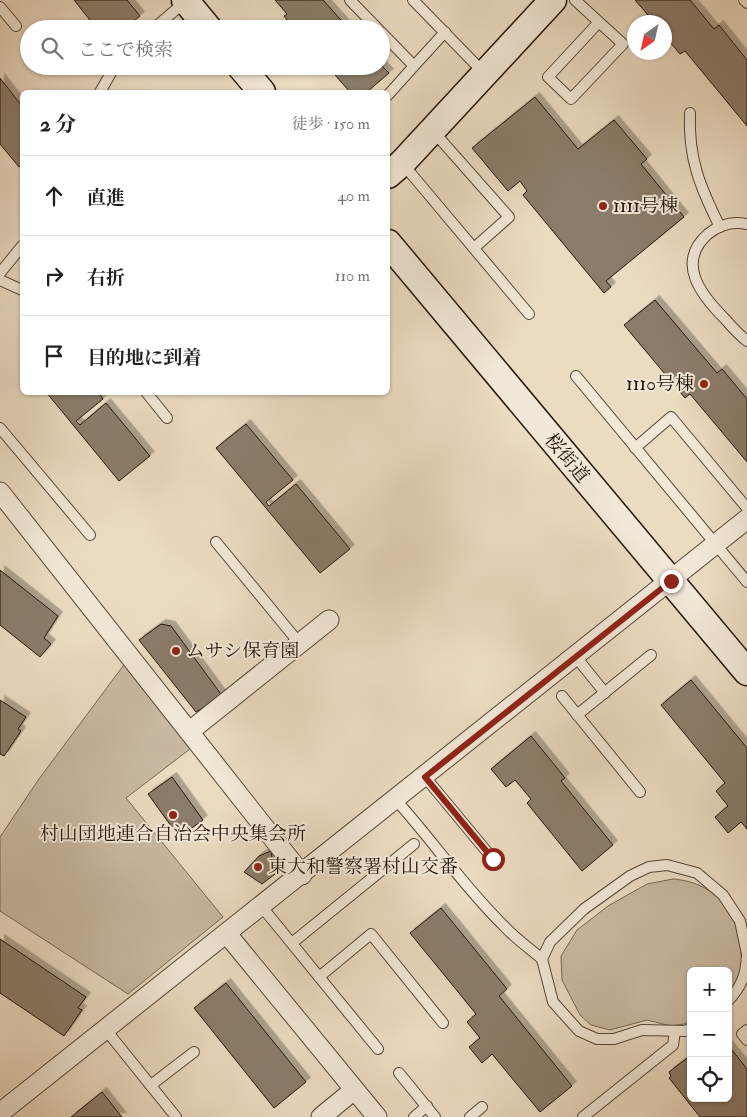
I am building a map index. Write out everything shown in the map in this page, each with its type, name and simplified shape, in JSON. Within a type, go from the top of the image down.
[{"type":"street","points":[[395,169],[554,0]]},
{"type":"street","points":[[185,1],[201,20]]},
{"type":"street","points":[[248,75],[260,90]]},
{"type":"street","name":"桜街道","points":[[390,245],[747,672]]},
{"type":"street","points":[[0,492],[302,875]]},
{"type":"street","points":[[0,1113],[262,907],[747,519]]},
{"type":"street","points":[[190,732],[329,620]]},
{"type":"street","points":[[227,934],[377,1117]]},
{"type":"street","points":[[321,1117],[354,1090]]},
{"type":"lane","points":[[350,0],[369,20]]},
{"type":"lane","points":[[413,0],[485,74]]},
{"type":"lane","points":[[575,0],[599,22],[623,44],[571,99],[548,77],[599,22]]},
{"type":"lane","points":[[744,0],[747,3]]},
{"type":"lane","points":[[163,20],[185,1]]},
{"type":"lane","points":[[0,8],[16,26]]},
{"type":"lane","points":[[390,94],[444,32]]},
{"type":"lane","points":[[390,41],[414,66]]},
{"type":"lane","points":[[101,90],[110,75]]},
{"type":"lane","points":[[690,113],[689,139],[693,165],[705,198],[720,227]]},
{"type":"lane","points":[[433,130],[509,217],[474,248]]},
{"type":"lane","points":[[395,169],[474,248],[529,314]]},
{"type":"lane","points":[[747,224],[727,223],[701,240],[694,252],[694,278],[700,292],[747,341]]},
{"type":"lane","points":[[0,273],[20,248]]},
{"type":"lane","points":[[0,280],[20,289]]},
{"type":"lane","points":[[576,376],[747,582]]},
{"type":"lane","points":[[148,395],[167,418]]},
{"type":"lane","points":[[635,448],[671,417],[747,508]]},
{"type":"lane","points":[[0,428],[90,535]]},
{"type":"lane","points":[[216,542],[300,644]]},
{"type":"lane","points":[[577,716],[651,655]]},
{"type":"lane","points":[[576,657],[605,693]]},
{"type":"lane","points":[[562,696],[640,792]]},
{"type":"lane","points":[[425,777],[493,859]]},
{"type":"lane","points":[[396,800],[491,913],[542,959],[553,1002],[579,1031],[597,1039],[614,1039],[642,1030],[675,1031],[687,1029]]},
{"type":"lane","points":[[292,944],[414,844]]},
{"type":"lane","points":[[542,959],[550,942],[584,908],[630,876],[649,868],[667,865],[697,873],[723,895],[740,921],[747,954],[746,970],[741,987],[732,997]]},
{"type":"lane","points":[[262,907],[378,1049]]},
{"type":"lane","points":[[319,977],[371,934],[443,1022]]},
{"type":"lane","points":[[106,1030],[176,1117]]},
{"type":"lane","points":[[747,1030],[742,1034],[747,1040]]},
{"type":"lane","points":[[584,1117],[673,1045],[675,1031]]},
{"type":"lane","points":[[151,1085],[194,1052]]},
{"type":"lane","points":[[399,1072],[435,1117]]},
{"type":"lane","points":[[414,1117],[427,1106]]},
{"type":"lane","points":[[470,1117],[482,1107]]},
{"type":"shaded area","points":[[126,662],[190,749],[126,798],[223,917],[128,994],[0,911],[0,837],[39,779]]},
{"type":"shaded area","points":[[673,879],[682,880],[698,885],[720,898],[734,915],[742,964],[738,980],[732,990],[732,967],[687,967],[687,1023],[671,1026],[647,1020],[610,1030],[591,1025],[580,1015],[562,980],[561,956],[577,930],[608,906],[647,884]]},
{"type":"building","points":[[74,0],[127,0],[140,16],[135,20],[90,20]]},
{"type":"building","points":[[275,0],[323,0],[341,20],[287,20],[284,16],[287,14]]},
{"type":"building","points":[[635,0],[690,0],[714,29],[719,25],[747,60],[747,126],[685,51],[680,54],[672,44],[672,15],[648,15]]},
{"type":"building","points":[[335,75],[387,75],[369,90],[348,90]]},
{"type":"building","points":[[0,78],[20,103],[19,167],[0,144]]},
{"type":"building","name":"1111号棟","points":[[535,97],[578,149],[614,120],[647,159],[641,164],[684,217],[606,281],[611,287],[604,293],[523,195],[527,191],[520,181],[508,191],[472,148]]},
{"type":"building","name":"1110号棟","points":[[655,300],[717,373],[722,369],[747,399],[747,462],[690,394],[685,398],[624,325]]},
{"type":"building","points":[[48,395],[100,395],[103,399],[76,421],[80,425],[106,403],[150,456],[119,481]]},
{"type":"building","points":[[246,424],[293,480],[266,502],[269,506],[296,484],[350,549],[320,573],[216,448]]},
{"type":"building","points":[[0,570],[58,616],[44,638],[51,644],[40,657],[0,625]]},
{"type":"building","points":[[161,624],[171,626],[223,697],[196,712],[139,640]]},
{"type":"building","points":[[691,680],[747,748],[747,829],[741,822],[728,833],[715,817],[728,806],[716,791],[725,783],[661,705]]},
{"type":"building","points":[[0,700],[26,717],[18,729],[21,731],[4,756],[0,754]]},
{"type":"building","points":[[531,736],[565,778],[561,781],[613,845],[582,871],[527,803],[531,799],[515,780],[506,787],[491,769]]},
{"type":"building","points":[[172,777],[203,820],[179,837],[148,794]]},
{"type":"building","points":[[271,851],[275,874],[262,884],[244,872],[259,856]]},
{"type":"building","points":[[441,908],[507,989],[499,996],[572,1086],[540,1112],[492,1054],[482,1063],[469,1047],[480,1038],[467,1022],[476,1014],[410,933]]},
{"type":"building","points":[[0,939],[86,997],[78,1008],[82,1010],[64,1036],[0,993]]},
{"type":"building","points":[[226,983],[306,1082],[274,1108],[194,1008]]},
{"type":"building","points":[[732,1050],[747,1069],[747,1117],[700,1117],[688,1102],[732,1102]]},
{"type":"building","points":[[687,1058],[687,1101],[669,1078],[671,1076],[669,1072]]},
{"type":"building","points":[[102,1092],[122,1117],[71,1117]]},
{"type":"place","name":"1111号棟","points":[[603,206]]},
{"type":"place","name":"1110号棟","points":[[704,384]]},
{"type":"place","name":"ムサシ保育園","points":[[176,651]]},
{"type":"place","name":"村山団地連合自治会中央集会所","points":[[173,815]]},
{"type":"place","name":"東大和警察署村山交番","points":[[258,867]]},
{"type":"route","points":[[493,859],[425,777],[671,581]]}]
